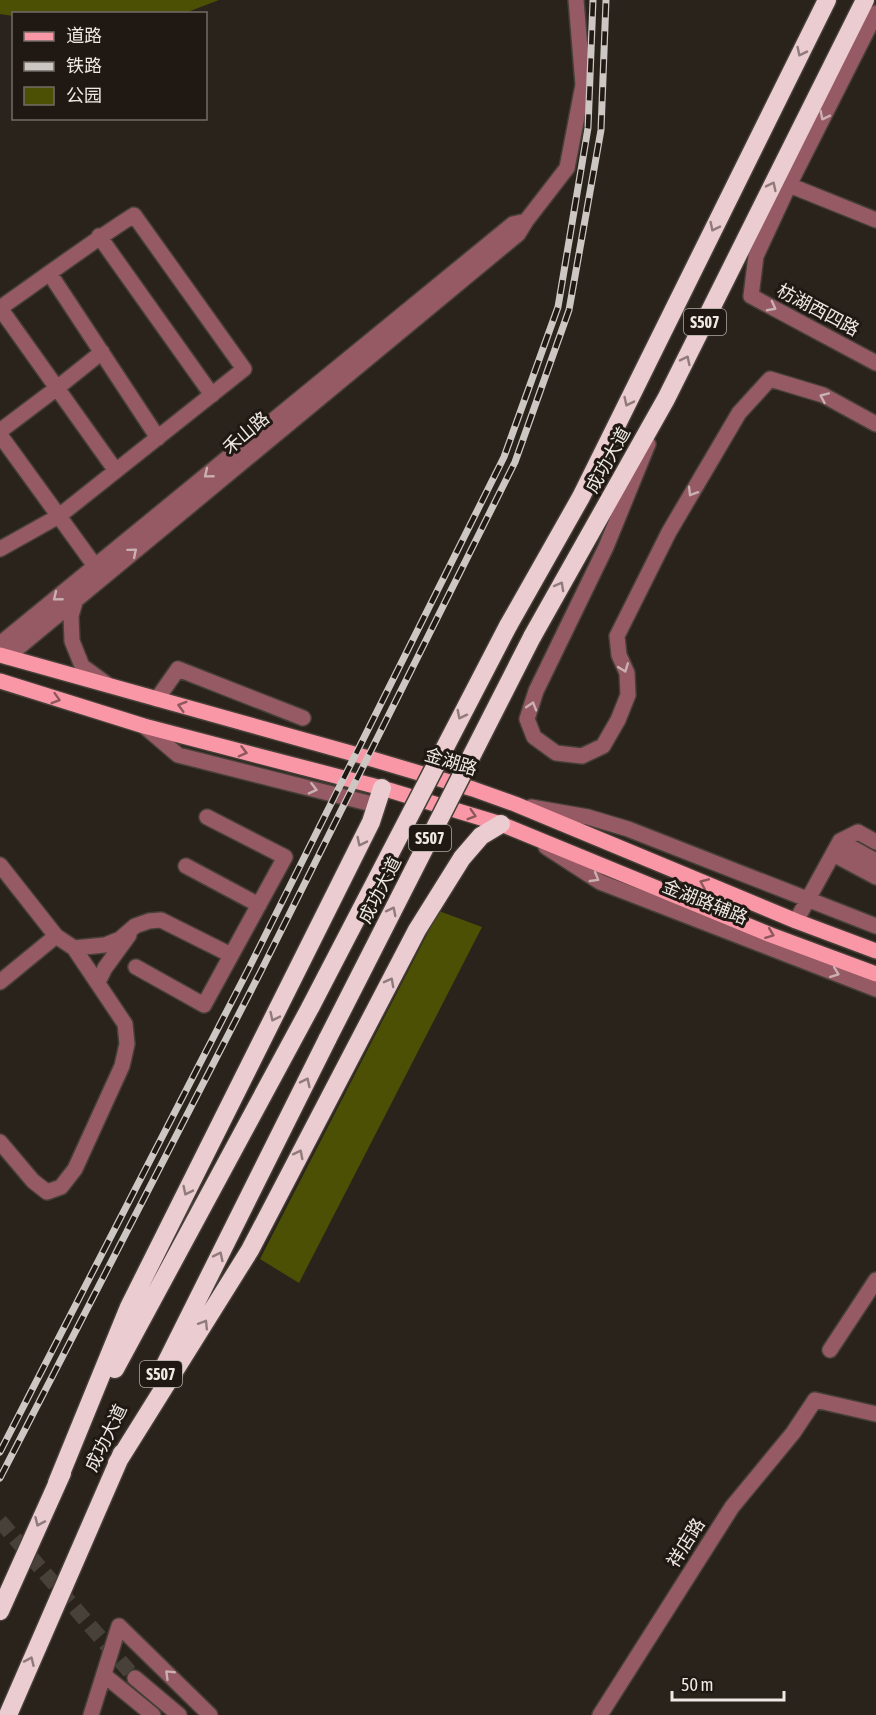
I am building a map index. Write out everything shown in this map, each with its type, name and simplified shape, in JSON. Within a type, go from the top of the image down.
[{"type":"highway","name":"成功大道","points":[[0,1611],[57,1483],[138,1325],[311,1006],[508,626],[581,497],[827,0]]},
{"type":"highway","name":"成功大道","points":[[8,1715],[117,1463],[327,1038],[532,637],[666,399],[865,0]]},
{"type":"highway","points":[[57,1483],[129,1307],[371,822],[379,796]]},
{"type":"highway","points":[[117,1463],[250,1250],[417,930],[462,858],[481,836],[501,824]]},
{"type":"highway","points":[[0,1587],[27,1549]]},
{"type":"main road","name":"金湖路","points":[[2,654],[473,789],[515,804],[796,921],[876,951]]},
{"type":"main road","points":[[0,681],[379,796],[501,824],[771,935],[876,974]]},
{"type":"street","points":[[519,226],[567,168],[583,85],[576,0]]},
{"type":"street","points":[[876,13],[789,185],[876,220]]},
{"type":"street","name":"枋湖西四路","points":[[789,185],[756,256],[751,296],[876,363]]},
{"type":"street","points":[[1,548],[59,516],[158,438],[244,369],[134,215],[99,236],[50,274],[0,308],[116,471]]},
{"type":"street","name":"禾山路","points":[[2,654],[95,566],[519,226]]},
{"type":"street","name":"禾山路","points":[[2,654],[76,599],[519,226]]},
{"type":"street","points":[[99,236],[212,395]]},
{"type":"street","points":[[50,274],[158,438]]},
{"type":"street","points":[[95,566],[0,433],[102,352]]},
{"type":"street","points":[[666,399],[606,547],[533,700],[528,719],[534,737],[556,753],[582,756],[603,746],[618,720],[628,695],[627,673],[619,656],[617,636],[669,532],[739,413],[770,379],[823,395],[876,424]]},
{"type":"street","points":[[76,599],[71,616],[72,641],[82,666],[108,685]]},
{"type":"street","points":[[157,699],[178,669],[303,718]]},
{"type":"street","points":[[515,804],[588,817],[628,829],[876,926]]},
{"type":"street","points":[[136,967],[204,1005],[285,857],[207,817]]},
{"type":"street","points":[[796,921],[837,848],[858,832],[876,842]]},
{"type":"street","name":"金湖路辅路","points":[[528,836],[600,882],[876,989]]},
{"type":"street","points":[[837,848],[876,861]]},
{"type":"street","points":[[837,848],[876,877]]},
{"type":"street","points":[[0,865],[56,936],[74,948],[125,1024],[127,1044],[122,1066],[75,1169],[61,1187],[47,1192],[33,1181],[0,1142]]},
{"type":"street","points":[[186,866],[259,904]]},
{"type":"street","points":[[74,948],[105,945],[120,939],[135,926],[161,920],[231,955]]},
{"type":"street","points":[[98,982],[105,968],[135,926]]},
{"type":"street","points":[[0,982],[56,936]]},
{"type":"street","points":[[830,1350],[876,1281]]},
{"type":"street","name":"祥店路","points":[[600,1715],[732,1507],[793,1433],[815,1400],[876,1414]]},
{"type":"street","points":[[91,1715],[119,1626],[210,1715]]},
{"type":"street","points":[[104,1675],[153,1715]]},
{"type":"street","points":[[135,1678],[179,1715]]},
{"type":"green space","points":[[0,0],[219,0],[188,12],[12,12],[12,16],[0,14]]},
{"type":"green space","points":[[439,911],[482,927],[299,1283],[260,1259]]},
{"type":"tunnel","points":[[0,1521],[135,1678]]},
{"type":"railway","points":[[0,1452],[249,968],[504,457],[558,307],[588,128],[593,0]]},
{"type":"railway","points":[[0,1478],[260,973],[515,462],[569,310],[601,130],[606,0]]}]
